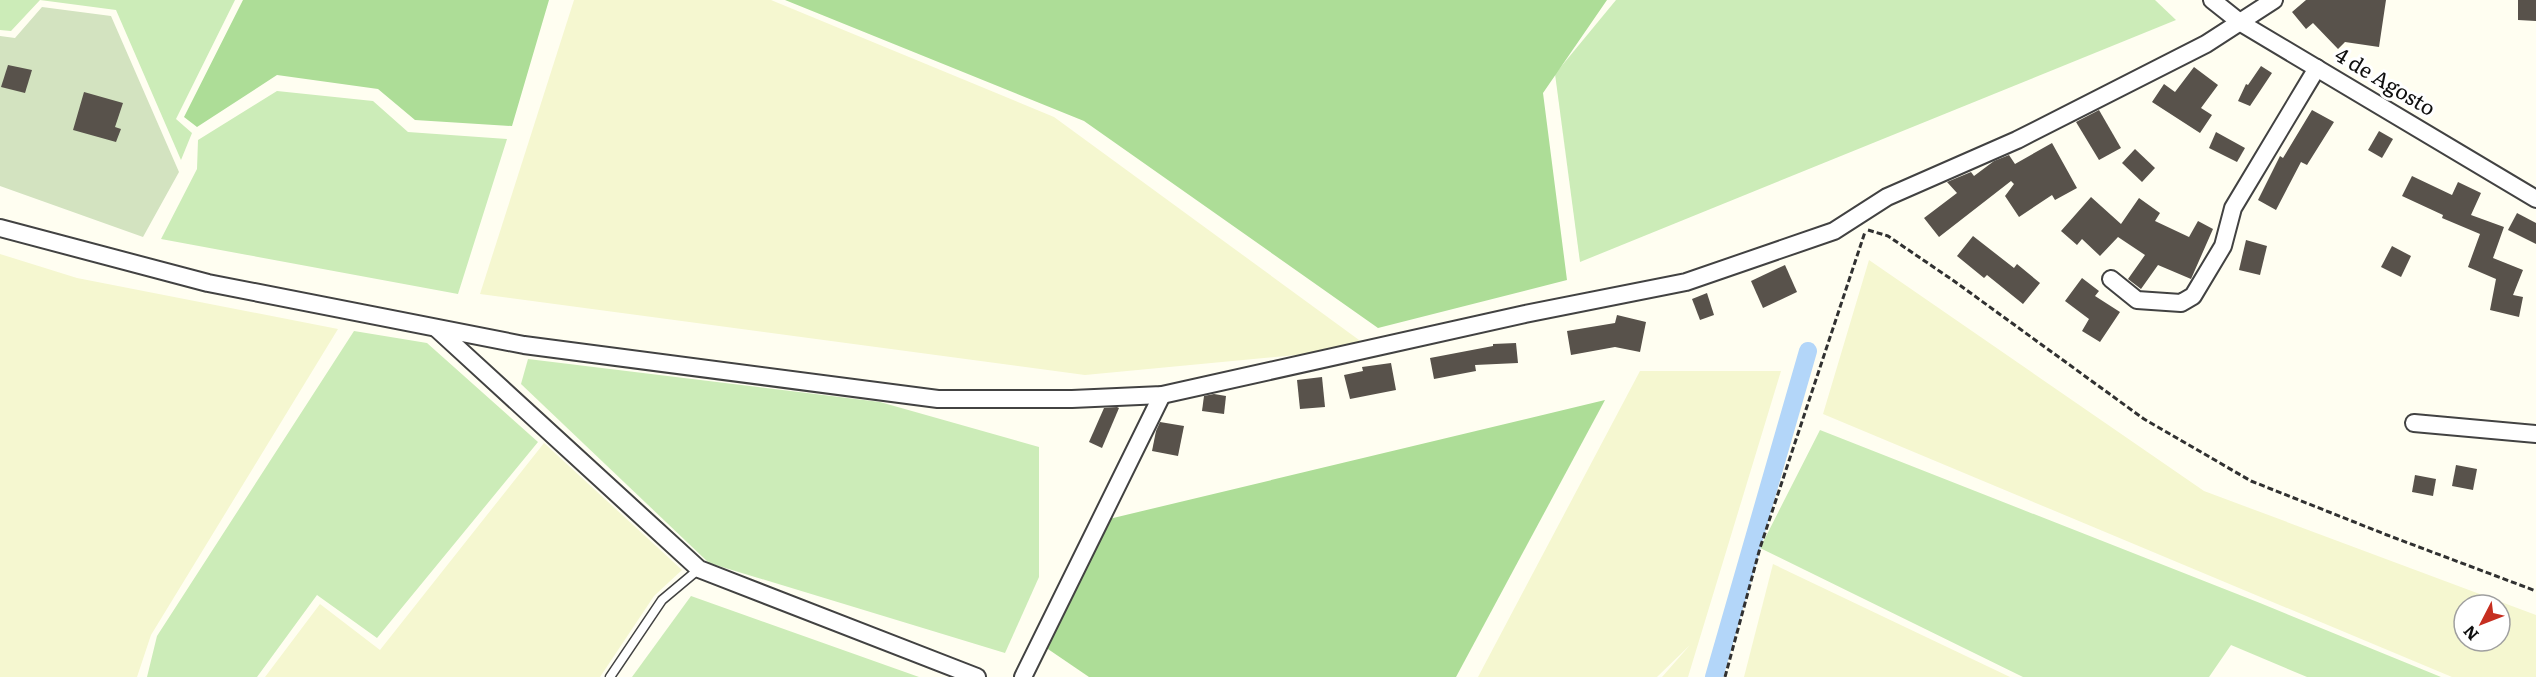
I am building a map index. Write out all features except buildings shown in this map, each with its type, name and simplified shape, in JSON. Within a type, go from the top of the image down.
[{"type":"street","name":"4 de Agosto","points":[[2212,0],[2241,22],[2536,199]]},
{"type":"street","points":[[0,228],[208,283],[524,345],[938,399],[1072,399],[1162,395],[1525,314],[1686,282],[1834,231],[1887,197],[2017,140],[2206,44],[2274,0]]},
{"type":"street","points":[[2111,279],[2137,300],[2181,303],[2193,296],[2223,246],[2232,208],[2317,68]]},
{"type":"street","points":[[2490,171],[2536,188]]},
{"type":"street","points":[[436,327],[699,569],[977,677]]},
{"type":"street","points":[[1023,677],[1162,395]]},
{"type":"street","points":[[2414,423],[2536,434]]},
{"type":"lane","points":[[610,677],[662,600],[699,569]]},
{"type":"path","points":[[1725,677],[1760,548],[1874,205]]},
{"type":"path","points":[[1866,229],[1888,236],[1954,281],[2144,419],[2251,481],[2387,536],[2536,591]]},
{"type":"green space","points":[[0,0],[40,0],[11,31],[0,30]]},
{"type":"green space","points":[[40,0],[235,0],[176,119],[192,133],[181,160],[116,10]]},
{"type":"green space","points":[[243,0],[549,0],[512,126],[415,120],[378,89],[277,75],[197,127],[184,117]]},
{"type":"green space","points":[[574,0],[771,0],[1054,117],[1370,348],[1085,375],[480,294]]},
{"type":"green space","points":[[785,0],[1607,0],[1543,93],[1567,280],[1378,328],[1084,121]]},
{"type":"green space","points":[[1616,0],[2155,0],[2176,20],[1580,262],[1555,74]]},
{"type":"green space","points":[[42,7],[111,16],[179,172],[143,237],[0,186],[0,36],[15,38]]},
{"type":"green space","points":[[277,91],[373,101],[408,132],[507,139],[458,294],[161,239],[197,169],[198,140]]},
{"type":"green space","points":[[0,254],[77,278],[338,329],[151,635],[137,677],[0,677]]},
{"type":"green space","points":[[1869,260],[2204,491],[2477,593],[2452,593],[2452,653],[2512,653],[2512,606],[2536,615],[2536,677],[2452,677],[1823,414]]},
{"type":"green space","points":[[354,331],[427,343],[538,442],[377,638],[317,595],[257,677],[147,677],[157,636]]},
{"type":"green space","points":[[528,359],[880,402],[1039,447],[1039,577],[1005,653],[709,563],[521,384]]},
{"type":"green space","points":[[1640,371],[1781,371],[1688,677],[1662,677],[1690,645],[1657,677],[1478,677]]},
{"type":"green space","points":[[1605,400],[1456,677],[1089,677],[1042,645],[1109,519]]},
{"type":"green space","points":[[1820,430],[2260,603],[2441,677],[2307,677],[2231,645],[2209,677],[2023,677],[1760,548]]},
{"type":"green space","points":[[544,443],[682,570],[654,596],[600,677],[265,677],[320,604],[380,650]]},
{"type":"green space","points":[[1773,564],[2010,677],[1744,677]]},
{"type":"green space","points":[[691,596],[919,677],[632,677]]},
{"type":"waterway","points":[[1714,677],[1808,351]]}]
